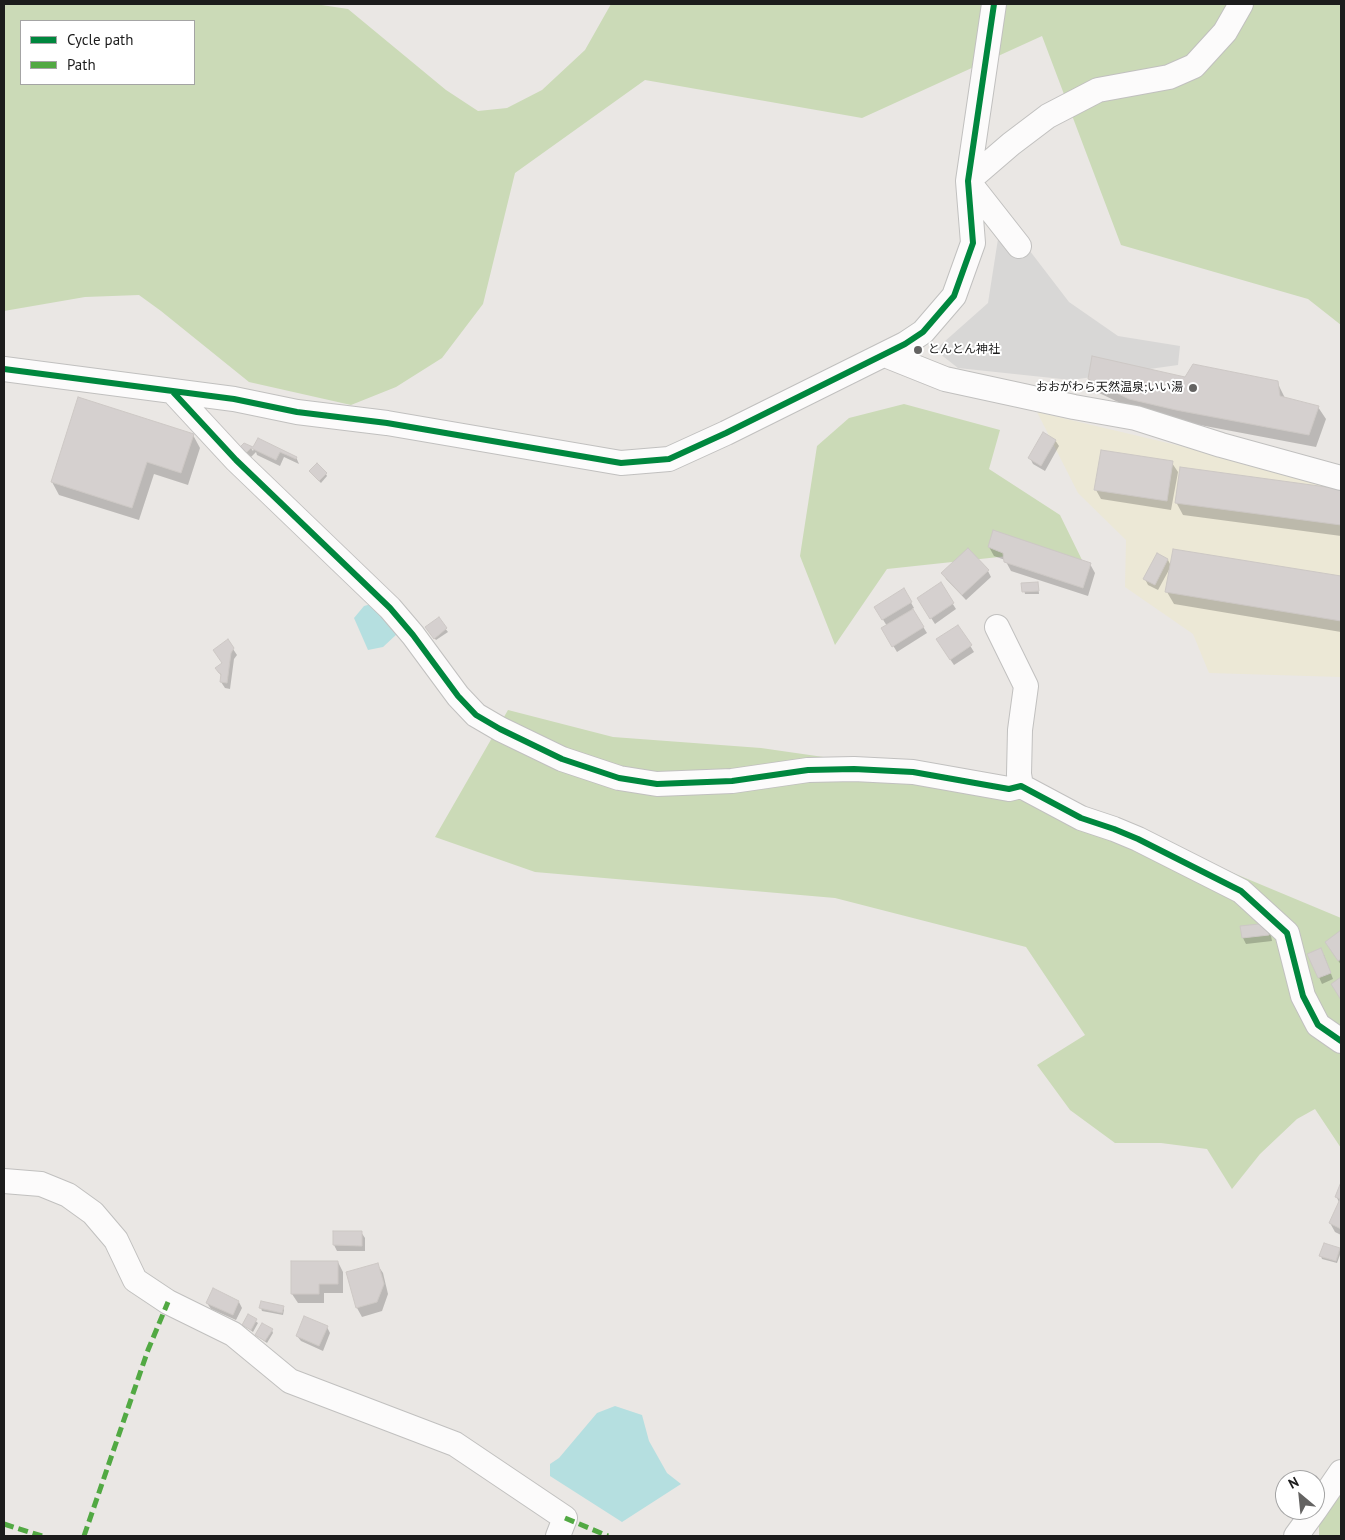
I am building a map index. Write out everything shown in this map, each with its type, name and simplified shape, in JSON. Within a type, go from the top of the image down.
[{"type":"street","points":[[4,369],[234,399],[297,412],[387,423],[621,463],[669,459],[726,433],[905,344],[923,332],[954,296],[973,243],[968,180],[994,4]]},
{"type":"street","points":[[968,180],[1048,116],[1098,90],[1169,76],[1194,66],[1224,32],[1241,4]]},
{"type":"street","points":[[968,180],[1019,246]]},
{"type":"street","points":[[886,354],[945,379],[1074,407],[1136,418],[1221,445],[1341,478]]},
{"type":"street","points":[[173,392],[236,460],[390,608],[413,635],[458,696],[476,715],[500,729],[562,759],[619,778],[657,784],[732,781],[808,770],[854,769],[912,772],[1009,789],[1022,786],[1081,818],[1138,839],[1241,891],[1287,932],[1303,996],[1318,1025],[1341,1041]]},
{"type":"street","points":[[997,627],[1026,686],[1020,730],[1019,774],[1022,786]]},
{"type":"street","points":[[4,1181],[41,1184],[68,1195],[93,1213],[116,1240],[135,1280],[168,1302],[233,1334],[290,1381],[455,1444],[564,1518],[558,1536]]},
{"type":"street","points":[[1325,1495],[1341,1472]]},
{"type":"street","points":[[1296,1536],[1308,1520]]},
{"type":"shaded area","points":[[1010,225],[1069,302],[1118,336],[1180,346],[1178,365],[1071,380],[958,368],[935,350],[988,303],[998,239]]},
{"type":"shaded area","points":[[1037,412],[1341,484],[1341,677],[1209,673],[1193,634],[1125,587],[1126,540],[1078,493]]},
{"type":"green space","points":[[4,4],[315,4],[348,9],[446,90],[478,111],[507,108],[542,90],[585,50],[611,4],[1341,4],[1341,325],[1308,299],[1121,245],[1042,36],[862,118],[645,80],[515,173],[483,304],[442,358],[396,387],[351,405],[249,382],[139,295],[85,297],[4,311]]},
{"type":"green space","points":[[904,404],[1000,430],[989,469],[1060,515],[1083,562],[1036,553],[887,569],[835,645],[800,556],[817,446],[849,418]]},
{"type":"green space","points":[[508,710],[613,737],[761,748],[907,769],[1135,832],[1341,918],[1341,1148],[1315,1109],[1297,1119],[1260,1154],[1232,1189],[1207,1149],[1161,1143],[1115,1143],[1070,1110],[1037,1065],[1085,1035],[1026,947],[835,898],[535,872],[435,837]]},
{"type":"green space","points":[[1341,1488],[1341,1536],[1319,1536],[1319,1523],[1321,1520],[1325,1520],[1325,1513]]},
{"type":"water","points":[[375,603],[397,634],[383,647],[368,650],[354,618],[364,606]]},
{"type":"water","points":[[615,1406],[642,1415],[649,1441],[667,1473],[681,1484],[622,1522],[550,1476],[550,1464],[559,1458],[597,1413]]},
{"type":"building","name":"おおがわら天然温泉;いい湯","points":[[1092,356],[1185,377],[1193,364],[1278,381],[1280,396],[1319,406],[1309,435],[1176,410],[1129,399],[1088,379]]},
{"type":"building","points":[[78,397],[194,434],[181,473],[147,462],[132,508],[51,482]]},
{"type":"building","points":[[1043,432],[1056,440],[1041,466],[1028,458]]},
{"type":"building","points":[[258,438],[297,457],[296,459],[280,452],[276,460],[251,448],[245,454],[239,448],[244,443],[253,447]]},
{"type":"building","points":[[1101,450],[1173,461],[1167,501],[1094,490]]},
{"type":"building","points":[[317,463],[327,473],[319,481],[309,471]]},
{"type":"building","points":[[1180,467],[1341,489],[1341,525],[1175,503]]},
{"type":"building","points":[[993,530],[1091,563],[1083,588],[1004,562],[1003,553],[988,547]]},
{"type":"building","points":[[968,548],[989,570],[962,595],[941,573]]},
{"type":"building","points":[[1173,549],[1341,576],[1341,621],[1165,592]]},
{"type":"building","points":[[1157,553],[1168,559],[1155,585],[1143,579]]},
{"type":"building","points":[[941,582],[954,603],[930,619],[917,598]]},
{"type":"building","points":[[1038,582],[1039,591],[1022,592],[1021,583]]},
{"type":"building","points":[[904,588],[912,602],[882,620],[874,607]]},
{"type":"building","points":[[913,609],[924,627],[892,647],[881,628]]},
{"type":"building","points":[[439,617],[447,628],[434,639],[425,627]]},
{"type":"building","points":[[958,625],[972,645],[950,660],[936,639]]},
{"type":"building","points":[[228,639],[234,648],[231,653],[227,683],[220,682],[221,674],[215,668],[222,663],[213,650]]},
{"type":"building","points":[[1268,923],[1269,935],[1242,938],[1240,926]]},
{"type":"building","points":[[1341,930],[1341,959],[1338,961],[1325,942]]},
{"type":"building","points":[[1321,948],[1331,973],[1318,978],[1307,954]]},
{"type":"building","points":[[1341,977],[1341,1000],[1331,984]]},
{"type":"building","points":[[1341,1182],[1341,1229],[1329,1223],[1340,1199],[1335,1197]]},
{"type":"building","points":[[333,1231],[362,1231],[362,1246],[333,1245]]},
{"type":"building","points":[[1324,1243],[1340,1248],[1336,1261],[1319,1256]]},
{"type":"building","points":[[291,1261],[338,1261],[338,1284],[319,1284],[319,1294],[291,1294]]},
{"type":"building","points":[[378,1263],[384,1284],[377,1302],[356,1308],[346,1272]]},
{"type":"building","points":[[213,1288],[239,1301],[233,1315],[206,1303]]},
{"type":"building","points":[[261,1301],[284,1306],[282,1313],[259,1308]]},
{"type":"building","points":[[248,1314],[257,1319],[251,1330],[242,1325]]},
{"type":"building","points":[[304,1316],[328,1326],[319,1346],[296,1336]]},
{"type":"building","points":[[262,1323],[273,1329],[265,1341],[255,1335]]},
{"type":"marked path","points":[[84,1536],[148,1350],[168,1302]]},
{"type":"marked path","points":[[565,1518],[608,1536]]},
{"type":"marked path","points":[[4,1524],[42,1536]]},
{"type":"cycle path","points":[[4,369],[234,399],[297,412],[387,423],[621,463],[669,459],[726,433],[905,344],[923,332],[954,296],[973,243],[968,181],[994,4]]},
{"type":"cycle path","points":[[173,392],[236,460],[390,608],[413,635],[458,696],[476,715],[500,729],[562,759],[619,778],[657,784],[732,781],[808,770],[854,769],[913,772],[1009,789],[1021,786],[1081,818],[1138,839],[1241,891],[1287,933],[1303,996],[1318,1025],[1341,1041]]},
{"type":"place","name":"とんとん神社","points":[[918,350]]},
{"type":"place","name":"おおがわら天然温泉;いい湯","points":[[1193,388]]}]
